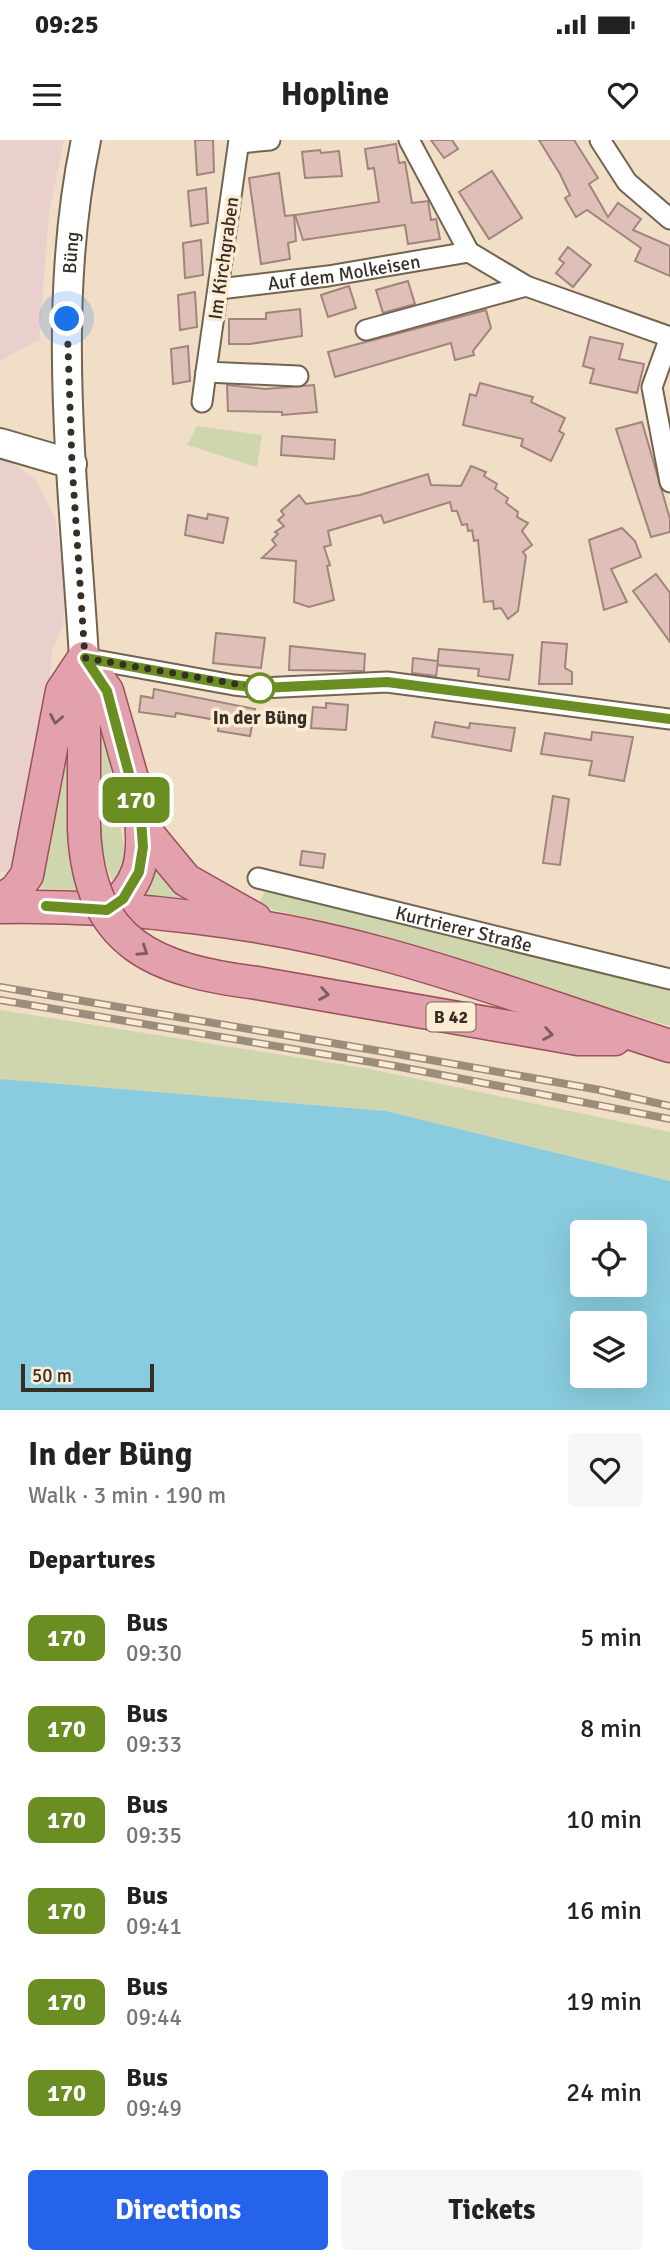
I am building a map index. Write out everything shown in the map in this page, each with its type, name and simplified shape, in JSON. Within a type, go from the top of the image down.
[{"type":"main road","name":"B 42","points":[[85,658],[107,691],[141,819],[143,847],[139,872],[123,899],[107,910]]},
{"type":"main road","name":"B 42","points":[[85,658],[84,829],[93,888],[107,916],[130,942],[172,966],[219,978],[578,1039],[658,1043]]},
{"type":"main road","points":[[0,901],[16,890],[27,875],[62,691],[85,658]]},
{"type":"main road","name":"B 42","points":[[141,819],[157,847],[186,880],[223,904],[285,933]]},
{"type":"main road","name":"B 42","points":[[0,907],[107,910],[285,933],[383,954],[658,1043]]},
{"type":"street","name":"Büng","points":[[85,658],[72,464],[67,319],[70,251],[86,140]]},
{"type":"street","name":"Im Kirchgraben","points":[[202,402],[239,141],[270,140]]},
{"type":"street","points":[[409,140],[469,252],[526,286],[670,337],[652,387],[670,482]]},
{"type":"street","points":[[600,140],[627,182],[670,219]]},
{"type":"street","name":"Auf dem Molkeisen","points":[[219,289],[328,276],[469,252]]},
{"type":"street","points":[[366,330],[526,286]]},
{"type":"street","points":[[206,372],[298,376]]},
{"type":"street","points":[[0,443],[72,464]]},
{"type":"street","points":[[85,658],[261,688],[387,682],[670,719]]},
{"type":"street","name":"Kurtrierer Straße","points":[[258,878],[670,979]]},
{"type":"shaded area","points":[[0,140],[64,140],[49,213],[39,340],[0,361]]},
{"type":"shaded area","points":[[0,454],[35,479],[55,517],[65,588],[63,627],[52,650],[47,707],[18,863],[9,871],[0,872]]},
{"type":"green space","points":[[197,426],[262,435],[257,467],[187,445]]},
{"type":"green space","points":[[97,691],[126,858],[116,887],[101,843],[98,818]]},
{"type":"green space","points":[[68,696],[80,890],[29,888]]},
{"type":"green space","points":[[149,855],[201,903],[132,895]]},
{"type":"green space","points":[[267,888],[670,986],[670,1026],[258,905]]},
{"type":"green space","points":[[0,1010],[370,1069],[670,1132],[670,1181],[386,1111],[0,1079]]},
{"type":"water","points":[[0,1079],[386,1111],[670,1181],[670,1410],[0,1410]]},
{"type":"building","points":[[195,140],[213,140],[214,172],[197,175]]},
{"type":"building","points":[[431,140],[452,140],[458,149],[444,158]]},
{"type":"building","points":[[539,140],[574,140],[598,178],[589,184],[608,217],[618,203],[641,219],[633,230],[670,246],[670,276],[635,261],[641,248],[587,210],[576,217],[565,198],[570,195],[560,174]]},
{"type":"building","points":[[396,144],[399,163],[405,162],[412,203],[428,201],[431,220],[436,219],[440,239],[408,244],[405,225],[303,240],[295,215],[379,202],[374,168],[368,169],[365,149]]},
{"type":"building","points":[[320,150],[321,153],[339,151],[342,176],[305,178],[302,152]]},
{"type":"building","points":[[492,171],[522,218],[489,239],[459,192]]},
{"type":"building","points":[[279,173],[285,216],[294,215],[296,241],[288,243],[290,259],[261,264],[249,178]]},
{"type":"building","points":[[206,188],[208,223],[191,226],[188,191]]},
{"type":"building","points":[[201,240],[203,275],[185,278],[183,243]]},
{"type":"building","points":[[568,247],[591,265],[573,287],[556,273],[564,263],[559,259]]},
{"type":"building","points":[[408,281],[415,304],[383,313],[376,290]]},
{"type":"building","points":[[349,286],[356,308],[328,317],[321,295]]},
{"type":"building","points":[[195,292],[197,327],[180,330],[178,295]]},
{"type":"building","points":[[300,309],[302,336],[250,344],[229,344],[229,319],[266,319],[266,313]]},
{"type":"building","points":[[486,310],[491,328],[473,351],[474,355],[455,360],[451,343],[335,377],[328,352]]},
{"type":"building","points":[[590,337],[623,344],[619,359],[644,364],[637,393],[590,383],[594,369],[583,366]]},
{"type":"building","points":[[188,346],[190,381],[173,384],[171,349]]},
{"type":"building","points":[[480,383],[533,397],[531,402],[565,418],[559,431],[564,434],[551,461],[521,446],[523,439],[463,425],[470,394],[476,396]]},
{"type":"building","points":[[227,385],[265,389],[314,385],[317,412],[282,415],[282,412],[228,411]]},
{"type":"building","points":[[642,422],[670,519],[670,532],[651,537],[616,429]]},
{"type":"building","points":[[282,436],[335,440],[334,459],[281,455]]},
{"type":"building","points":[[471,466],[486,472],[484,476],[497,484],[495,489],[508,498],[506,503],[518,512],[517,517],[528,523],[522,531],[532,545],[523,552],[526,556],[518,611],[508,619],[501,608],[494,609],[493,601],[484,602],[478,540],[474,541],[472,530],[468,531],[467,524],[462,525],[457,511],[452,511],[450,502],[384,523],[381,515],[328,531],[331,545],[324,547],[330,565],[327,566],[334,600],[309,607],[294,602],[296,561],[262,558],[276,545],[272,540],[278,534],[275,532],[284,526],[278,520],[284,515],[281,511],[299,495],[306,504],[360,495],[428,474],[431,485],[461,486]]},
{"type":"building","points":[[208,514],[228,518],[223,543],[185,535],[188,515],[207,519]]},
{"type":"building","points":[[622,528],[635,541],[641,557],[611,569],[627,602],[604,610],[589,540]]},
{"type":"building","points":[[656,574],[670,593],[670,642],[633,591]]},
{"type":"building","points":[[216,633],[265,638],[261,668],[213,663]]},
{"type":"building","points":[[542,642],[567,644],[565,668],[572,672],[572,684],[539,684]]},
{"type":"building","points":[[290,646],[365,654],[364,671],[289,670]]},
{"type":"building","points":[[439,649],[513,655],[509,680],[478,676],[479,669],[437,665]]},
{"type":"building","points":[[413,658],[438,661],[436,676],[412,673]]},
{"type":"building","points":[[154,689],[255,709],[250,736],[218,731],[219,722],[216,720],[176,713],[175,717],[139,712],[141,696],[153,698]]},
{"type":"building","points":[[326,703],[348,705],[346,730],[311,728],[313,707],[326,708]]},
{"type":"building","points":[[435,722],[469,728],[470,723],[515,728],[511,751],[432,737]]},
{"type":"building","points":[[592,732],[633,737],[624,781],[589,775],[592,761],[541,754],[545,733],[591,740]]},
{"type":"building","points":[[553,796],[569,799],[560,865],[543,863]]},
{"type":"building","points":[[302,851],[325,854],[323,868],[300,865]]},
{"type":"railway","points":[[0,987],[600,1090],[670,1106]]},
{"type":"railway","points":[[0,1000],[395,1066],[670,1119]]},
{"type":"bus line","name":"170","points":[[46,906],[107,910],[123,899],[130,890],[141,863],[141,819],[107,691],[85,658],[261,688],[387,682],[670,719]]},
{"type":"place","name":"In der Büng","points":[[260,688]]},
{"type":"route","points":[[67,319],[72,464],[85,658],[260,688]]}]
